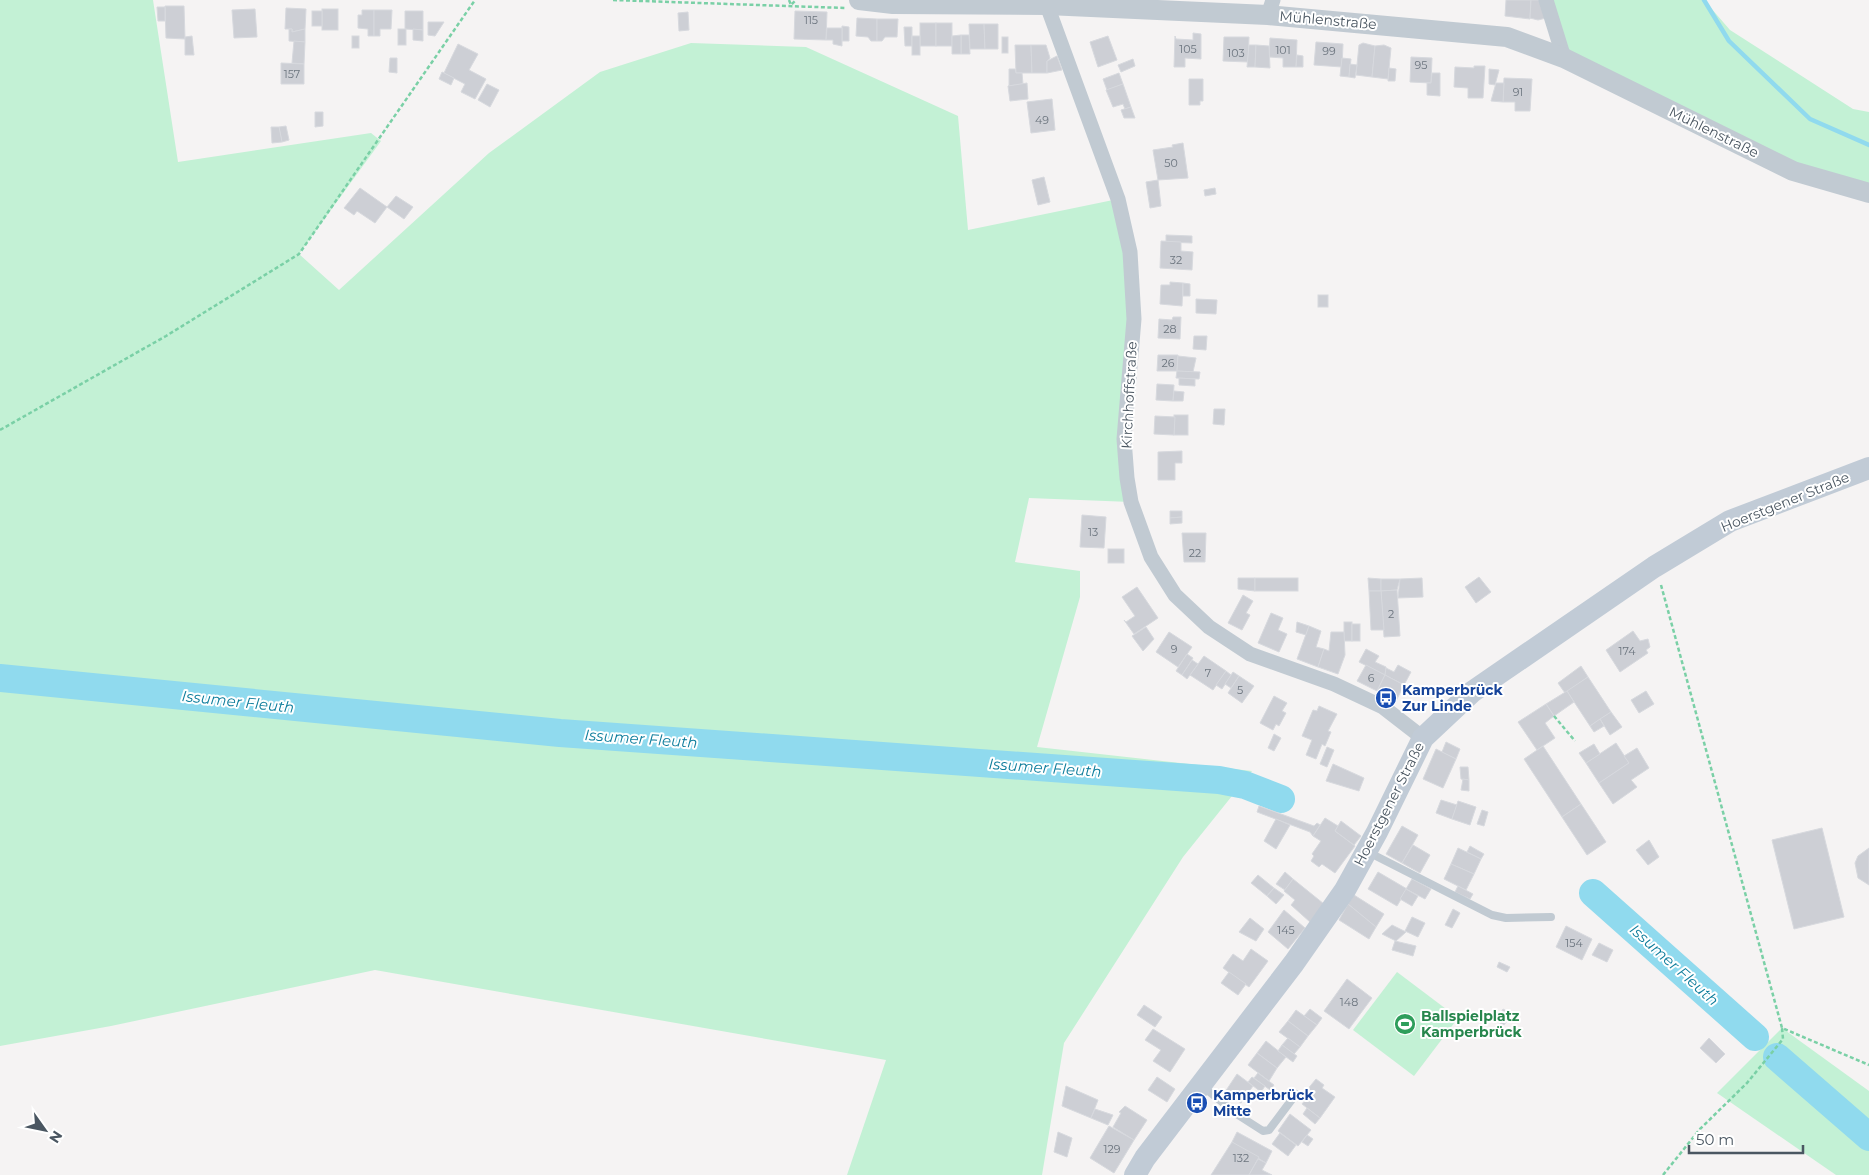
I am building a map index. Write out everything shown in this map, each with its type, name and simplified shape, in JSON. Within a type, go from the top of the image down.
[{"type":"main road","name":"Hoerstgener Straße","points":[[1140,1173],[1200,1085],[1294,963],[1345,890],[1423,738],[1472,692],[1646,573],[1730,521],[1869,468]]},
{"type":"street","name":"Mühlenstraße","points":[[859,0],[893,4],[1046,3],[1270,7],[1507,37],[1564,58],[1793,171],[1869,193]]},
{"type":"street","points":[[1546,0],[1564,58]]},
{"type":"street","name":"Kirchhoffstraße","points":[[1046,3],[1118,199],[1130,252],[1134,319],[1124,439],[1131,502],[1151,557],[1175,595],[1210,627],[1250,654],[1334,684],[1383,707],[1423,738]]},
{"type":"lane","points":[[1366,851],[1492,915],[1506,918],[1551,917]]},
{"type":"lane","points":[[1200,1085],[1238,1116],[1263,1131],[1269,1130],[1296,1094]]},
{"type":"path","points":[[0,430],[166,336],[299,254],[475,0]]},
{"type":"path","points":[[613,0],[719,4]]},
{"type":"path","points":[[789,0],[791,5],[796,0]]},
{"type":"path","points":[[1660,582],[1782,1028],[1783,1039],[1747,1083],[1700,1129],[1663,1175]]},
{"type":"path","points":[[1554,716],[1575,742]]},
{"type":"path","points":[[1782,1028],[1869,1065]]},
{"type":"green space","points":[[0,0],[153,0],[178,162],[371,133],[381,141],[299,254],[339,290],[489,153],[600,72],[691,43],[806,47],[958,116],[968,230],[1118,199],[1130,252],[1128,383],[1131,502],[1029,498],[1015,562],[1080,571],[1080,597],[1037,747],[1252,771],[1183,857],[1064,1043],[1042,1175],[847,1175],[886,1060],[375,970],[111,1026],[0,1046]]},
{"type":"green space","points":[[1543,0],[1704,0],[1730,30],[1853,109],[1869,112],[1869,193],[1793,171],[1564,58]]},
{"type":"green space","name":"Ballspielplatz Kamperbrück","points":[[1397,972],[1458,1018],[1414,1076],[1353,1030]]},
{"type":"green space","points":[[1782,1028],[1869,1091],[1869,1175],[1836,1175],[1717,1093]]},
{"type":"building","points":[[1506,0],[1531,0],[1530,19],[1505,16]]},
{"type":"building","points":[[1531,0],[1540,0],[1546,18],[1538,20],[1530,18]]},
{"type":"building","points":[[165,6],[184,6],[185,39],[166,38]]},
{"type":"building","points":[[157,7],[165,7],[165,21],[158,21]]},
{"type":"building","points":[[286,8],[306,9],[305,29],[292,32],[292,29],[285,29]]},
{"type":"building","points":[[255,9],[257,37],[234,38],[232,10]]},
{"type":"building","points":[[322,9],[338,9],[338,30],[322,30]]},
{"type":"building","points":[[362,10],[374,10],[374,36],[368,36],[368,29],[358,28],[358,15],[362,15]]},
{"type":"building","points":[[374,10],[392,10],[391,29],[380,29],[380,36],[374,36]]},
{"type":"building","points":[[312,11],[322,11],[322,26],[312,26]]},
{"type":"building","points":[[405,11],[423,11],[423,30],[405,29]]},
{"type":"building","points":[[795,11],[827,12],[826,40],[794,39]]},
{"type":"building","points":[[688,12],[689,30],[679,31],[678,13]]},
{"type":"building","points":[[857,18],[877,19],[877,41],[871,41],[868,37],[856,36]]},
{"type":"building","points":[[877,19],[898,19],[897,37],[885,37],[882,41],[877,41]]},
{"type":"building","points":[[428,22],[444,22],[435,36],[428,35]]},
{"type":"building","points":[[920,23],[936,23],[936,46],[920,46]]},
{"type":"building","points":[[936,23],[952,23],[952,46],[936,46]]},
{"type":"building","points":[[969,24],[984,24],[985,49],[970,49]]},
{"type":"building","points":[[984,24],[998,24],[998,49],[985,49]]},
{"type":"building","points":[[842,26],[849,27],[849,41],[842,41]]},
{"type":"building","points":[[904,27],[912,27],[912,46],[905,46]]},
{"type":"building","points":[[827,28],[842,28],[842,46],[833,44],[833,40],[826,40]]},
{"type":"building","points":[[289,29],[292,29],[292,32],[305,29],[305,42],[289,41]]},
{"type":"building","points":[[398,29],[406,29],[406,45],[398,45]]},
{"type":"building","points":[[413,29],[423,30],[423,41],[413,40]]},
{"type":"building","points":[[1193,33],[1201,34],[1201,59],[1185,58],[1185,67],[1174,67],[1175,36],[1176,39],[1193,40]]},
{"type":"building","points":[[961,35],[969,35],[970,54],[961,54]]},
{"type":"building","points":[[961,35],[961,54],[952,54],[952,36]]},
{"type":"building","points":[[192,36],[194,55],[185,55],[185,37]]},
{"type":"building","points":[[352,36],[359,36],[359,48],[352,48]]},
{"type":"building","points":[[912,36],[920,36],[920,55],[912,55]]},
{"type":"building","points":[[1108,36],[1117,60],[1098,67],[1090,42]]},
{"type":"building","points":[[1002,37],[1008,37],[1008,53],[1002,53]]},
{"type":"building","points":[[1224,37],[1249,37],[1248,62],[1223,61]]},
{"type":"building","points":[[1270,38],[1297,40],[1296,67],[1283,67],[1283,58],[1269,57]]},
{"type":"building","points":[[294,41],[305,42],[304,64],[292,63]]},
{"type":"building","points":[[1316,42],[1343,44],[1342,67],[1314,65]]},
{"type":"building","points":[[1363,43],[1375,46],[1372,77],[1356,75],[1359,45]]},
{"type":"building","points":[[458,44],[478,54],[469,70],[486,79],[475,99],[461,92],[465,84],[444,73]]},
{"type":"building","points":[[1015,45],[1031,45],[1032,73],[1016,73]]},
{"type":"building","points":[[1031,45],[1046,45],[1050,58],[1047,61],[1047,73],[1032,73]]},
{"type":"building","points":[[1249,45],[1256,45],[1255,67],[1247,67]]},
{"type":"building","points":[[1256,45],[1269,46],[1270,68],[1255,67]]},
{"type":"building","points":[[1384,45],[1391,48],[1388,79],[1372,77],[1375,46]]},
{"type":"building","points":[[1297,55],[1303,56],[1303,67],[1296,67]]},
{"type":"building","points":[[1057,56],[1062,70],[1047,73],[1047,61]]},
{"type":"building","points":[[1411,57],[1432,58],[1431,83],[1410,82]]},
{"type":"building","points":[[390,58],[397,58],[397,73],[389,72]]},
{"type":"building","points":[[1342,58],[1351,59],[1349,77],[1340,76]]},
{"type":"building","points":[[1133,59],[1135,66],[1121,72],[1118,65]]},
{"type":"building","points":[[281,63],[304,64],[304,84],[281,84]]},
{"type":"building","points":[[1350,64],[1357,65],[1355,78],[1349,77]]},
{"type":"building","points":[[1474,66],[1485,66],[1483,98],[1468,98],[1468,88],[1454,87],[1455,67],[1474,68]]},
{"type":"building","points":[[1389,68],[1396,69],[1395,81],[1388,81]]},
{"type":"building","points":[[1009,69],[1015,69],[1016,73],[1022,73],[1023,84],[1009,86]]},
{"type":"building","points":[[1489,69],[1499,70],[1495,85],[1489,84]]},
{"type":"building","points":[[442,72],[454,78],[451,85],[439,79]]},
{"type":"building","points":[[1119,73],[1123,84],[1107,90],[1103,79]]},
{"type":"building","points":[[1432,73],[1440,73],[1440,96],[1427,95],[1427,83],[1431,83]]},
{"type":"building","points":[[1504,78],[1532,79],[1530,111],[1515,111],[1515,102],[1503,102]]},
{"type":"building","points":[[1189,79],[1203,79],[1203,101],[1200,101],[1200,105],[1189,105]]},
{"type":"building","points":[[1027,83],[1028,99],[1010,101],[1008,86]]},
{"type":"building","points":[[1496,83],[1504,83],[1503,102],[1491,101]]},
{"type":"building","points":[[487,84],[499,90],[490,107],[478,100]]},
{"type":"building","points":[[1123,84],[1131,107],[1125,109],[1123,104],[1113,107],[1106,90]]},
{"type":"building","points":[[1052,99],[1055,130],[1031,133],[1027,102]]},
{"type":"building","points":[[1131,107],[1135,118],[1124,118],[1121,110]]},
{"type":"building","points":[[315,112],[323,112],[323,126],[315,127]]},
{"type":"building","points":[[286,126],[289,140],[282,142],[279,127]]},
{"type":"building","points":[[271,127],[279,127],[282,142],[272,143]]},
{"type":"building","points":[[1183,143],[1188,178],[1158,180],[1153,150],[1173,147],[1172,145]]},
{"type":"building","points":[[1044,177],[1050,202],[1038,205],[1032,180]]},
{"type":"building","points":[[1158,180],[1161,206],[1150,208],[1146,182]]},
{"type":"building","points":[[360,188],[387,207],[375,223],[357,211],[354,215],[344,208]]},
{"type":"building","points":[[1215,188],[1216,194],[1205,196],[1204,190]]},
{"type":"building","points":[[396,196],[413,207],[404,219],[387,207]]},
{"type":"building","points":[[1166,235],[1192,236],[1192,243],[1166,242]]},
{"type":"building","points":[[1161,241],[1181,242],[1181,251],[1193,252],[1192,270],[1160,268]]},
{"type":"building","points":[[1170,282],[1183,283],[1182,306],[1160,304],[1161,285],[1170,285]]},
{"type":"building","points":[[1183,283],[1190,284],[1190,296],[1183,296]]},
{"type":"building","points":[[1318,295],[1328,295],[1328,307],[1318,307]]},
{"type":"building","points":[[1196,299],[1217,300],[1216,314],[1196,313]]},
{"type":"building","points":[[1173,317],[1181,317],[1180,339],[1158,338],[1159,319],[1172,320]]},
{"type":"building","points":[[1194,336],[1207,336],[1206,350],[1193,349]]},
{"type":"building","points":[[1158,355],[1178,355],[1177,371],[1157,371]]},
{"type":"building","points":[[1178,356],[1196,358],[1193,372],[1177,371]]},
{"type":"building","points":[[1177,371],[1200,372],[1199,379],[1176,378]]},
{"type":"building","points":[[1179,378],[1195,379],[1195,386],[1179,385]]},
{"type":"building","points":[[1157,384],[1174,385],[1173,401],[1156,400]]},
{"type":"building","points":[[1174,391],[1184,392],[1183,401],[1173,401]]},
{"type":"building","points":[[1214,409],[1225,409],[1224,425],[1213,424]]},
{"type":"building","points":[[1174,415],[1188,415],[1188,435],[1174,435]]},
{"type":"building","points":[[1155,416],[1175,417],[1174,435],[1154,434]]},
{"type":"building","points":[[1182,451],[1182,463],[1175,463],[1175,480],[1158,480],[1158,452]]},
{"type":"building","points":[[1170,511],[1182,511],[1182,517],[1170,518]]},
{"type":"building","points":[[1082,515],[1106,517],[1104,548],[1080,547]]},
{"type":"building","points":[[1182,517],[1182,523],[1170,524],[1170,518]]},
{"type":"building","points":[[1182,533],[1206,533],[1205,562],[1184,562]]},
{"type":"building","points":[[1108,549],[1124,549],[1124,563],[1108,563]]},
{"type":"building","points":[[1479,577],[1491,592],[1476,603],[1465,587]]},
{"type":"building","points":[[1238,578],[1255,578],[1255,591],[1238,589]]},
{"type":"building","points":[[1255,578],[1298,578],[1298,591],[1255,591]]},
{"type":"building","points":[[1368,578],[1381,579],[1381,591],[1369,591]]},
{"type":"building","points":[[1422,578],[1423,597],[1398,598],[1400,579]]},
{"type":"building","points":[[1381,579],[1400,579],[1397,590],[1381,591]]},
{"type":"building","points":[[1137,587],[1158,618],[1134,634],[1124,620],[1126,622],[1135,616],[1122,597]]},
{"type":"building","points":[[1397,590],[1400,636],[1384,637],[1381,591]]},
{"type":"building","points":[[1369,591],[1381,591],[1384,630],[1371,630]]},
{"type":"building","points":[[1243,595],[1253,601],[1246,613],[1250,615],[1242,630],[1228,623]]},
{"type":"building","points":[[1271,613],[1283,618],[1278,630],[1287,634],[1279,652],[1258,643]]},
{"type":"building","points":[[1297,622],[1309,626],[1306,635],[1296,632]]},
{"type":"building","points":[[1344,622],[1352,622],[1352,641],[1344,641]]},
{"type":"building","points":[[1352,624],[1360,624],[1360,641],[1352,641]]},
{"type":"building","points":[[1309,626],[1321,631],[1316,647],[1324,649],[1318,667],[1297,659]]},
{"type":"building","points":[[1146,627],[1154,639],[1143,651],[1132,636]]},
{"type":"building","points":[[1633,631],[1640,641],[1648,639],[1650,647],[1646,650],[1648,653],[1620,672],[1606,650]]},
{"type":"building","points":[[1169,632],[1192,647],[1178,667],[1156,652]]},
{"type":"building","points":[[1331,632],[1344,632],[1345,655],[1338,674],[1318,667],[1324,649],[1329,651]]},
{"type":"building","points":[[1366,649],[1379,656],[1375,662],[1386,667],[1385,675],[1359,662]]},
{"type":"building","points":[[1187,654],[1193,658],[1182,675],[1176,671]]},
{"type":"building","points":[[1204,656],[1226,671],[1213,690],[1190,675]]},
{"type":"building","points":[[1192,660],[1198,664],[1187,679],[1182,675]]},
{"type":"building","points":[[1366,665],[1385,675],[1377,691],[1357,681]]},
{"type":"building","points":[[1398,665],[1411,672],[1404,685],[1385,675],[1386,668],[1394,672]]},
{"type":"building","points":[[1581,666],[1588,677],[1565,693],[1558,683]]},
{"type":"building","points":[[1226,671],[1231,675],[1222,689],[1216,685]]},
{"type":"building","points":[[1233,672],[1239,676],[1231,688],[1225,684]]},
{"type":"building","points":[[1385,675],[1404,685],[1396,701],[1377,691]]},
{"type":"building","points":[[1239,676],[1254,686],[1242,703],[1228,693]]},
{"type":"building","points":[[1588,677],[1611,712],[1590,726],[1567,691]]},
{"type":"building","points":[[1567,691],[1574,702],[1554,716],[1546,704]]},
{"type":"building","points":[[1646,691],[1654,704],[1639,713],[1631,700]]},
{"type":"building","points":[[1274,696],[1287,703],[1282,711],[1286,713],[1279,726],[1276,724],[1273,730],[1260,723]]},
{"type":"building","points":[[1546,704],[1554,716],[1545,723],[1555,738],[1537,750],[1518,722]]},
{"type":"building","points":[[1319,706],[1337,714],[1328,731],[1331,732],[1325,746],[1322,744],[1316,759],[1306,755],[1312,740],[1302,736],[1313,710],[1317,711]]},
{"type":"building","points":[[1611,712],[1622,727],[1610,735],[1600,719]]},
{"type":"building","points":[[1600,719],[1604,726],[1594,732],[1590,726]]},
{"type":"building","points":[[1274,734],[1281,738],[1274,751],[1268,748]]},
{"type":"building","points":[[1446,742],[1460,749],[1456,759],[1442,752]]},
{"type":"building","points":[[1616,743],[1629,763],[1599,783],[1586,763]]},
{"type":"building","points":[[1594,744],[1600,754],[1586,763],[1579,753]]},
{"type":"building","points":[[1543,746],[1581,804],[1562,817],[1524,759]]},
{"type":"building","points":[[1327,747],[1334,750],[1327,767],[1320,764]]},
{"type":"building","points":[[1637,748],[1649,768],[1631,780],[1637,787],[1613,804],[1599,783],[1629,763],[1624,756]]},
{"type":"building","points":[[1436,749],[1456,759],[1443,788],[1423,779]]},
{"type":"building","points":[[1333,764],[1364,778],[1359,791],[1326,781]]},
{"type":"building","points":[[1460,767],[1468,767],[1469,780],[1461,779]]},
{"type":"building","points":[[1463,779],[1469,780],[1469,791],[1461,790]]},
{"type":"building","points":[[1441,800],[1457,805],[1452,819],[1436,813]]},
{"type":"building","points":[[1458,801],[1476,807],[1470,825],[1452,819]]},
{"type":"building","points":[[1581,804],[1606,842],[1587,855],[1562,817]]},
{"type":"building","points":[[1259,806],[1314,826],[1317,823],[1320,825],[1313,836],[1310,832],[1257,812]]},
{"type":"building","points":[[1482,810],[1488,812],[1484,826],[1477,824]]},
{"type":"building","points":[[1325,818],[1338,826],[1335,831],[1355,846],[1335,873],[1322,864],[1319,867],[1311,861],[1314,856],[1312,854],[1321,841],[1313,836]]},
{"type":"building","points":[[1276,819],[1290,825],[1276,849],[1264,841]]},
{"type":"building","points":[[1341,821],[1361,836],[1354,845],[1335,831]]},
{"type":"building","points":[[1402,826],[1418,835],[1402,863],[1386,854]]},
{"type":"building","points":[[1822,828],[1844,917],[1794,929],[1772,840]]},
{"type":"building","points":[[1649,840],[1659,857],[1648,865],[1636,850]]},
{"type":"building","points":[[1413,845],[1430,855],[1420,873],[1402,863]]},
{"type":"building","points":[[1470,846],[1484,854],[1481,859],[1467,852]]},
{"type":"building","points":[[1458,848],[1481,859],[1474,874],[1451,864]]},
{"type":"building","points":[[1869,848],[1869,885],[1858,878],[1855,863],[1858,856]]},
{"type":"building","points":[[1451,864],[1474,874],[1466,890],[1444,879]]},
{"type":"building","points":[[1285,872],[1293,879],[1285,890],[1276,884]]},
{"type":"building","points":[[1378,872],[1407,889],[1397,906],[1368,889]]},
{"type":"building","points":[[1258,875],[1274,888],[1267,896],[1251,883]]},
{"type":"building","points":[[1293,879],[1324,904],[1310,922],[1291,905],[1295,900],[1284,891]]},
{"type":"building","points":[[1412,879],[1431,889],[1425,899],[1406,889]]},
{"type":"building","points":[[1458,886],[1473,894],[1470,899],[1455,892]]},
{"type":"building","points":[[1274,888],[1284,895],[1276,904],[1267,896]]},
{"type":"building","points":[[1406,889],[1418,896],[1412,906],[1400,899]]},
{"type":"building","points":[[1354,895],[1384,914],[1376,927],[1348,904]]},
{"type":"building","points":[[1348,904],[1376,927],[1369,939],[1339,920]]},
{"type":"building","points":[[1453,909],[1460,913],[1452,928],[1445,925]]},
{"type":"building","points":[[1284,910],[1305,928],[1288,949],[1268,932]]},
{"type":"building","points":[[1412,917],[1425,923],[1418,937],[1405,931]]},
{"type":"building","points":[[1250,918],[1264,929],[1256,941],[1239,932]]},
{"type":"building","points":[[1392,925],[1406,932],[1396,941],[1382,934]]},
{"type":"building","points":[[1566,926],[1592,939],[1582,960],[1556,947]]},
{"type":"building","points":[[1395,941],[1416,946],[1413,956],[1392,950]]},
{"type":"building","points":[[1599,943],[1613,950],[1607,962],[1592,955]]},
{"type":"building","points":[[1251,949],[1268,961],[1249,987],[1223,968],[1233,954],[1243,961]]},
{"type":"building","points":[[1499,962],[1510,967],[1507,972],[1497,967]]},
{"type":"building","points":[[1229,972],[1246,984],[1238,995],[1221,983]]},
{"type":"building","points":[[1347,979],[1372,998],[1349,1029],[1324,1011]]},
{"type":"building","points":[[1144,1005],[1162,1017],[1155,1027],[1137,1015]]},
{"type":"building","points":[[1310,1009],[1322,1018],[1317,1025],[1304,1016]]},
{"type":"building","points":[[1503,1009],[1512,1014],[1504,1025],[1496,1021]]},
{"type":"building","points":[[1296,1010],[1317,1025],[1308,1036],[1288,1021]]},
{"type":"building","points":[[1288,1021],[1308,1036],[1300,1047],[1279,1032]]},
{"type":"building","points":[[1153,1029],[1185,1049],[1170,1072],[1153,1061],[1161,1050],[1145,1040]]},
{"type":"building","points":[[1288,1038],[1300,1047],[1294,1054],[1282,1045]]},
{"type":"building","points":[[1709,1038],[1725,1054],[1716,1063],[1700,1048]]},
{"type":"building","points":[[1266,1041],[1286,1057],[1277,1068],[1257,1053]]},
{"type":"building","points":[[1282,1045],[1297,1056],[1293,1062],[1278,1051]]},
{"type":"building","points":[[1257,1053],[1277,1068],[1269,1081],[1248,1065]]},
{"type":"building","points":[[1258,1073],[1274,1085],[1270,1090],[1254,1078]]},
{"type":"building","points":[[1237,1074],[1253,1086],[1241,1103],[1225,1092]]},
{"type":"building","points":[[1157,1077],[1175,1089],[1167,1102],[1148,1090]]},
{"type":"building","points":[[1252,1077],[1265,1086],[1261,1092],[1248,1082]]},
{"type":"building","points":[[1316,1079],[1324,1085],[1322,1088],[1335,1097],[1320,1118],[1302,1104],[1306,1099],[1302,1096]]},
{"type":"building","points":[[1066,1086],[1098,1100],[1091,1118],[1062,1106]]},
{"type":"building","points":[[1125,1106],[1147,1120],[1134,1140],[1113,1127],[1121,1113],[1119,1112]]},
{"type":"building","points":[[1307,1108],[1320,1118],[1315,1124],[1303,1114]]},
{"type":"building","points":[[1095,1109],[1113,1115],[1108,1125],[1091,1118]]},
{"type":"building","points":[[1290,1114],[1311,1130],[1298,1146],[1278,1131]]},
{"type":"building","points":[[1109,1126],[1134,1140],[1114,1173],[1090,1158]]},
{"type":"building","points":[[1058,1132],[1072,1138],[1067,1157],[1054,1152]]},
{"type":"building","points":[[1237,1132],[1272,1151],[1266,1163],[1232,1142]]},
{"type":"building","points":[[1280,1133],[1296,1145],[1288,1156],[1272,1144]]},
{"type":"building","points":[[1307,1135],[1313,1139],[1308,1146],[1302,1142]]},
{"type":"building","points":[[1232,1142],[1259,1157],[1249,1175],[1211,1175]]},
{"type":"building","points":[[1258,1159],[1266,1163],[1262,1170],[1272,1175],[1249,1175]]},
{"type":"waterway","points":[[1704,0],[1729,41],[1810,119],[1869,145]]},
{"type":"waterway","name":"Issumer Fleuth","points":[[0,678],[560,733],[1219,780],[1245,785],[1281,799]]},
{"type":"waterway","name":"Issumer Fleuth","points":[[1593,893],[1755,1037]]},
{"type":"waterway","name":"Issumer Fleuth","points":[[1777,1057],[1869,1137]]},
{"type":"place","name":"Kamperbrück Zur Linde","points":[[1386,698]]},
{"type":"place","name":"Ballspielplatz Kamperbrück","points":[[1405,1024]]},
{"type":"place","name":"Kamperbrück Mitte","points":[[1197,1103]]}]
